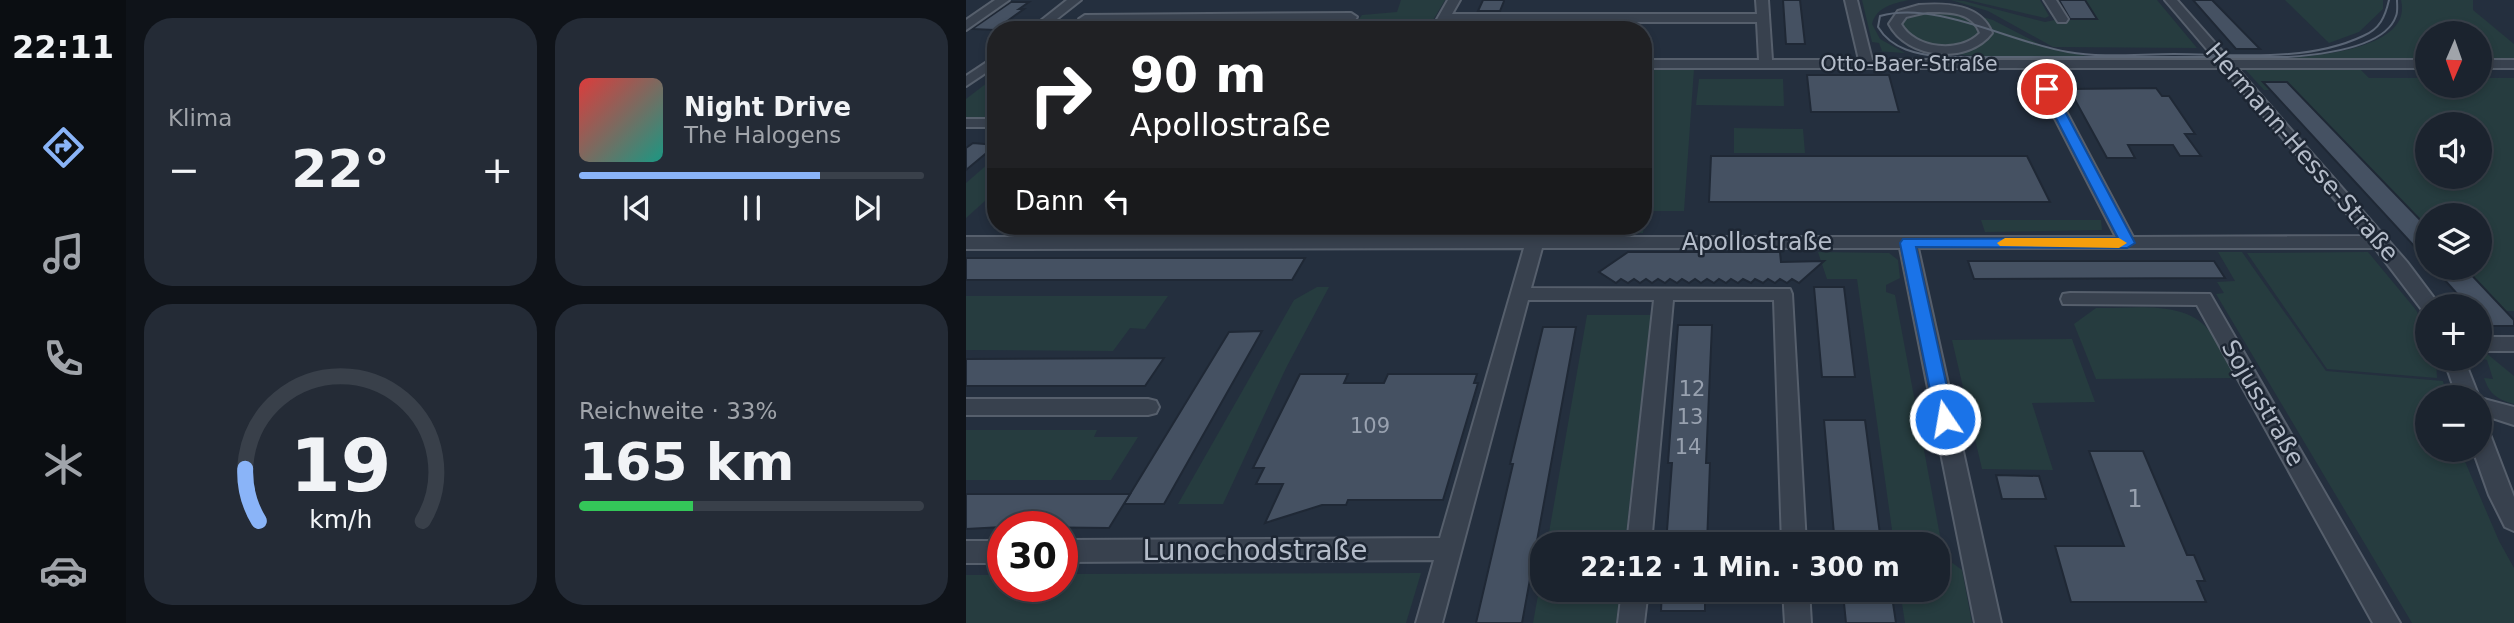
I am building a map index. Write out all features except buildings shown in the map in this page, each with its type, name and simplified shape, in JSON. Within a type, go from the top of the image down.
[{"type":"street","points":[[966,26],[1003,0]]},
{"type":"street","points":[[1047,21],[1075,0]]},
{"type":"street","points":[[1442,21],[1454,0]]},
{"type":"street","points":[[1762,0],[1766,64]]},
{"type":"street","points":[[1851,0],[1866,63]]},
{"type":"street","points":[[2050,0],[2062,19]]},
{"type":"street","name":"Hermann-Hesse-Straße","points":[[2171,0],[2420,294]]},
{"type":"street","points":[[1919,9],[1947,9],[1976,18],[1986,29],[1984,38],[1971,46],[1948,49],[1927,47],[1899,34],[1895,24],[1900,16],[1919,9]]},
{"type":"street","points":[[1085,19],[1351,17],[1348,21]]},
{"type":"street","points":[[1444,18],[1763,18]]},
{"type":"street","points":[[1922,64],[1919,56],[1927,47]]},
{"type":"street","name":"Otto-Baer-Straße","points":[[1652,64],[2415,64]]},
{"type":"street","points":[[2492,64],[2514,64]]},
{"type":"street","points":[[2034,65],[2127,243]]},
{"type":"street","points":[[966,82],[987,67]]},
{"type":"street","points":[[966,123],[987,123]]},
{"type":"street","points":[[1453,243],[1456,235]]},
{"type":"street","name":"Apollostraße","points":[[966,243],[1453,243],[1528,235]]},
{"type":"street","points":[[1429,623],[1537,235]]},
{"type":"street","name":"Apollostraße","points":[[1578,235],[1908,243],[2379,242]]},
{"type":"street","points":[[1908,243],[1988,623]]},
{"type":"street","points":[[1521,294],[1783,294],[1793,532]]},
{"type":"street","points":[[1640,532],[1664,294]]},
{"type":"street","name":"Sojusstraße","points":[[2070,299],[2203,299],[2387,623]]},
{"type":"street","points":[[2492,344],[2514,344]]},
{"type":"street","points":[[966,407],[1148,407]]},
{"type":"street","points":[[2492,410],[2514,416]]},
{"type":"street","points":[[2489,462],[2514,520]]},
{"type":"street","name":"Lunochodstraße","points":[[1078,551],[1448,549]]},
{"type":"street","points":[[966,552],[987,552]]},
{"type":"street","points":[[1631,623],[1634,602]]},
{"type":"street","points":[[1797,602],[1798,623]]},
{"type":"green space","points":[[1401,0],[1445,0],[1432,21],[1358,21],[1362,15],[1397,12]]},
{"type":"green space","points":[[1862,0],[1909,0],[1892,4],[1882,10],[1872,24],[1880,39],[1905,53],[1875,51],[1882,51],[1879,43],[1872,42]]},
{"type":"green space","points":[[1951,0],[2045,22],[2064,18],[2053,0],[2157,0],[2197,48],[2053,47],[1988,11]]},
{"type":"green space","points":[[1968,0],[2040,0],[2049,16],[2045,18]]},
{"type":"green space","points":[[2285,0],[2383,0],[2383,9],[2359,32],[2329,43]]},
{"type":"green space","points":[[2401,0],[2473,0],[2473,10],[2486,21],[2415,21],[2415,62],[2299,62],[2290,58],[2361,46],[2379,39],[2393,29],[2401,16]]},
{"type":"green space","points":[[1952,8],[1993,20],[2049,49],[2088,56],[2013,57],[1952,54],[1903,40],[1890,28],[1892,18],[1902,11]]},
{"type":"green space","points":[[2492,26],[2514,44],[2514,62],[2492,62]]},
{"type":"green space","points":[[2243,67],[2359,68],[2369,78],[2415,78],[2415,98],[2492,98],[2492,78],[2514,78],[2514,311],[2506,311],[2476,280],[2492,280],[2492,203],[2415,203],[2415,215],[2287,82],[2264,82],[2271,90],[2264,90]]},
{"type":"green space","points":[[1694,69],[1684,211],[1652,211],[1652,70]]},
{"type":"green space","points":[[1699,79],[1783,79],[1784,106],[1696,105]]},
{"type":"green space","points":[[987,83],[987,117],[966,117],[966,99]]},
{"type":"green space","points":[[1734,128],[1803,129],[1805,153],[1734,153]]},
{"type":"green space","points":[[987,165],[987,199],[966,218],[966,183]]},
{"type":"green space","points":[[1981,220],[2101,220],[2102,230],[1985,232]]},
{"type":"green space","points":[[1818,252],[1889,253],[1898,260],[1900,278],[1886,285],[1886,292],[1895,295],[1939,532],[1892,532],[1857,279],[1827,279]]},
{"type":"green space","points":[[2218,252],[2242,252],[2326,371],[2443,381],[2444,385],[2415,385],[2415,462],[2465,462],[2499,541],[2514,568],[2514,623],[2412,623],[2216,294],[2224,293],[2217,282],[2235,281]]},
{"type":"green space","points":[[2368,252],[2415,309],[2415,371],[2437,371],[2437,378],[2327,369],[2247,253]]},
{"type":"green space","points":[[1317,287],[1329,287],[1286,368],[1223,504],[1178,504],[1294,300]]},
{"type":"green space","points":[[966,296],[1168,296],[1145,329],[1130,328],[1113,351],[966,350]]},
{"type":"green space","points":[[2096,308],[2168,309],[2194,318],[2214,337],[2235,378],[2096,379],[2074,324]]},
{"type":"green space","points":[[1587,315],[1651,315],[1626,532],[1549,532]]},
{"type":"green space","points":[[2072,339],[2095,402],[2032,403],[2053,470],[1982,469],[1952,340]]},
{"type":"green space","points":[[2492,358],[2514,376],[2514,404],[2492,392],[2492,385],[2487,385],[2484,378],[2493,379],[2490,371]]},
{"type":"green space","points":[[966,430],[1097,430],[1094,437],[1138,437],[1111,480],[966,480]]},
{"type":"green space","points":[[1950,561],[1962,570],[1972,623],[1905,623],[1902,602],[1950,602]]},
{"type":"green space","points":[[1421,573],[1406,623],[966,623],[966,575],[987,575],[987,602],[1078,602],[1078,574]]},
{"type":"green space","points":[[1537,602],[1619,602],[1616,623],[1533,623]]},
{"type":"tram line","points":[[2389,0],[2386,12],[2374,30],[2341,45],[2294,54],[2081,54],[1925,14],[1880,16],[1878,27],[1890,41],[1906,50],[1942,57],[2288,57],[2332,52],[2365,43],[2379,36],[2396,16],[2397,0]]},
{"type":"slow traffic","points":[[2005,243],[2119,243]]},
{"type":"route","points":[[1945,419],[1908,243],[2127,243],[2047,89]]}]
